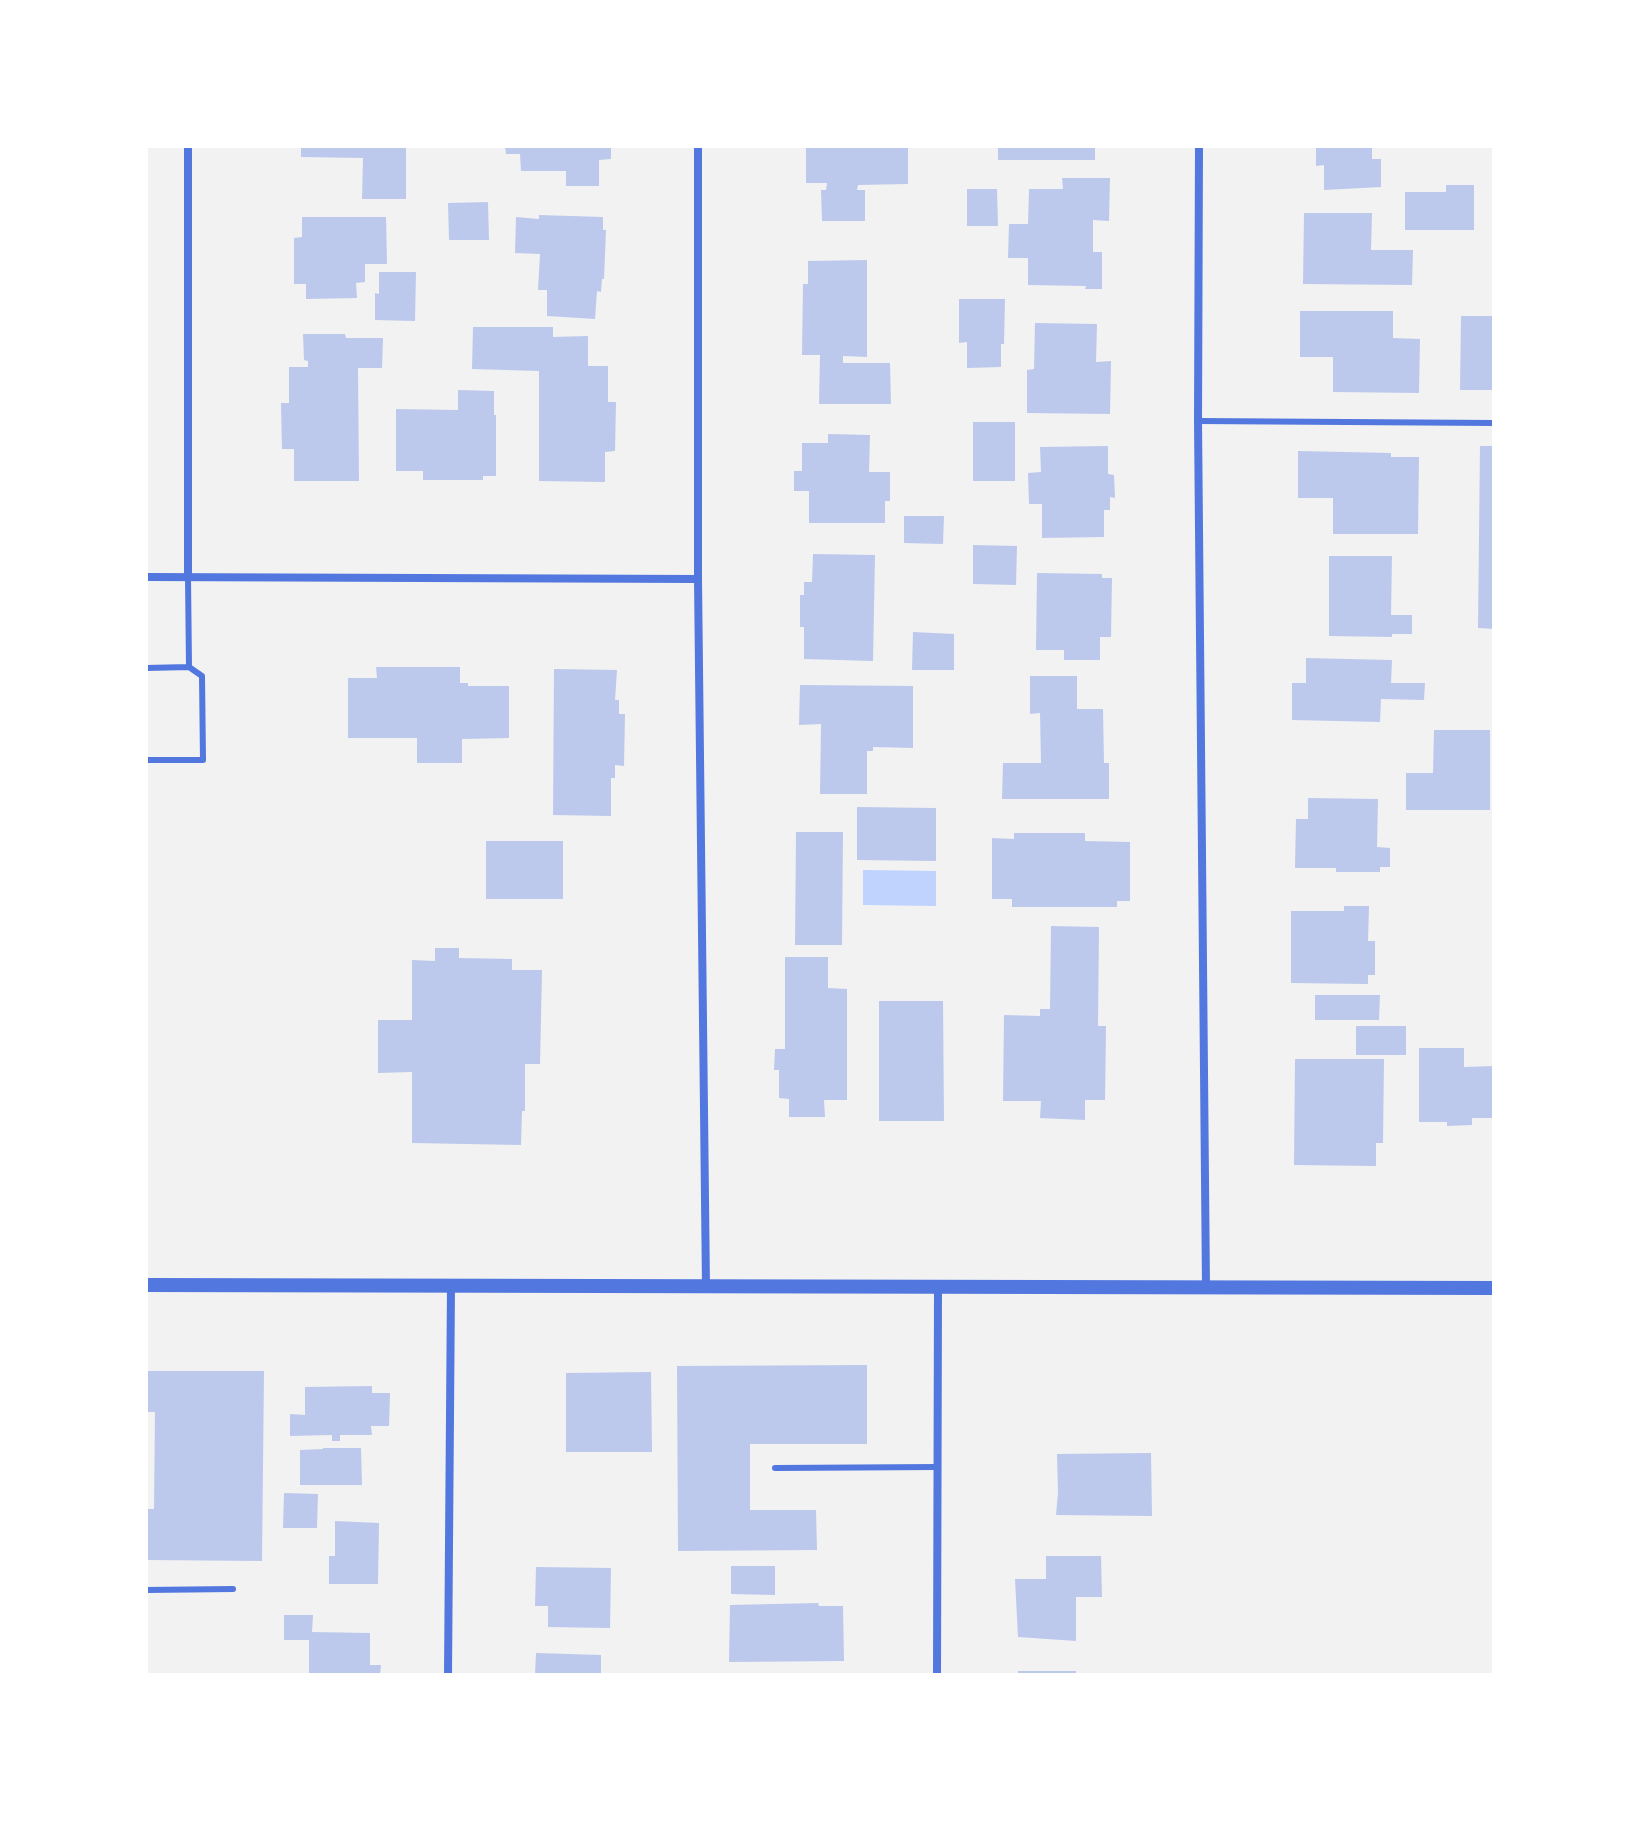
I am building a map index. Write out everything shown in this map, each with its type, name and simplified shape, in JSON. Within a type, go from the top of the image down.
[{"type":"street","points":[[188,146],[188,577]]},
{"type":"street","points":[[698,146],[698,579],[706,1287]]},
{"type":"street","points":[[1199,146],[1198,421],[1206,1287]]},
{"type":"street","points":[[146,577],[698,579]]},
{"type":"street","points":[[146,1285],[1494,1288]]},
{"type":"street","points":[[448,1675],[451,1285]]},
{"type":"street","points":[[937,1675],[938,1287]]},
{"type":"lane","points":[[1198,421],[1494,423]]},
{"type":"lane","points":[[188,577],[189,667]]},
{"type":"lane","points":[[146,668],[189,667],[202,676],[203,760],[146,760]]},
{"type":"lane","points":[[775,1468],[937,1467]]},
{"type":"lane","points":[[146,1590],[233,1589]]},
{"type":"water","points":[[863,870],[936,871],[936,906],[863,905]]},
{"type":"building","points":[[301,146],[406,148],[406,199],[362,199],[363,158],[301,157]]},
{"type":"building","points":[[505,146],[611,146],[611,159],[599,160],[599,186],[566,186],[566,171],[521,171],[520,154],[506,154]]},
{"type":"building","points":[[806,146],[908,146],[908,184],[858,185],[857,190],[865,190],[865,221],[822,221],[821,190],[826,190],[827,183],[806,183]]},
{"type":"building","points":[[998,146],[1095,146],[1095,160],[998,160]]},
{"type":"building","points":[[1316,146],[1372,146],[1372,159],[1381,159],[1381,187],[1324,190],[1324,165],[1316,166]]},
{"type":"building","points":[[1062,178],[1110,178],[1109,221],[1093,220],[1093,252],[1102,252],[1102,289],[1028,285],[1028,258],[1008,258],[1009,224],[1028,224],[1029,189],[1063,189]]},
{"type":"building","points":[[1446,185],[1474,185],[1474,230],[1405,230],[1405,192],[1446,192]]},
{"type":"building","points":[[967,189],[997,189],[998,226],[967,226]]},
{"type":"building","points":[[488,202],[489,240],[449,240],[448,203]]},
{"type":"building","points":[[1304,213],[1372,213],[1371,250],[1413,250],[1412,285],[1303,284]]},
{"type":"building","points":[[539,215],[603,217],[603,230],[606,230],[604,279],[601,292],[597,291],[595,319],[547,316],[547,290],[538,290],[540,254],[515,253],[516,217],[539,219]]},
{"type":"building","points":[[302,217],[386,217],[387,264],[365,264],[365,282],[356,283],[357,298],[306,299],[306,284],[294,284],[294,238],[302,237]]},
{"type":"building","points":[[867,260],[867,357],[843,356],[843,363],[890,363],[891,404],[819,404],[820,355],[802,355],[803,284],[808,284],[808,261]]},
{"type":"building","points":[[379,272],[416,272],[415,321],[375,320]]},
{"type":"building","points":[[959,299],[1005,299],[1001,367],[967,368],[967,342],[959,343]]},
{"type":"building","points":[[1300,311],[1393,311],[1393,338],[1420,339],[1419,393],[1333,392],[1333,357],[1300,357]]},
{"type":"building","points":[[1461,316],[1494,316],[1494,390],[1460,390]]},
{"type":"building","points":[[1035,323],[1097,324],[1096,362],[1111,361],[1110,414],[1027,413],[1027,370],[1034,369]]},
{"type":"building","points":[[473,327],[553,327],[553,337],[588,336],[588,366],[608,366],[608,402],[616,402],[615,451],[605,452],[605,482],[539,481],[539,371],[472,369]]},
{"type":"building","points":[[303,334],[383,338],[382,368],[358,368],[359,481],[294,481],[294,449],[282,449],[281,403],[289,403],[289,367],[308,367],[308,361],[304,360]]},
{"type":"building","points":[[458,390],[494,391],[496,476],[483,476],[483,480],[423,480],[423,471],[396,471],[396,409],[458,410]]},
{"type":"building","points":[[973,422],[1015,422],[1015,481],[973,481]]},
{"type":"building","points":[[828,434],[870,435],[869,472],[890,472],[890,501],[885,501],[885,523],[809,523],[809,491],[794,491],[794,471],[802,471],[802,443],[828,443]]},
{"type":"building","points":[[1108,446],[1108,474],[1114,475],[1115,498],[1110,497],[1110,510],[1104,510],[1104,537],[1042,538],[1042,504],[1029,504],[1028,473],[1041,472],[1040,447]]},
{"type":"building","points":[[1480,446],[1494,446],[1494,629],[1478,628]]},
{"type":"building","points":[[1298,451],[1391,453],[1391,457],[1419,457],[1418,534],[1333,534],[1333,498],[1298,498]]},
{"type":"building","points":[[904,516],[944,516],[943,544],[904,543]]},
{"type":"building","points":[[973,545],[1017,546],[1016,585],[973,584]]},
{"type":"building","points":[[813,554],[875,555],[873,661],[804,659],[800,595],[804,595],[804,582],[812,582]]},
{"type":"building","points":[[1329,556],[1392,556],[1391,615],[1412,615],[1412,634],[1392,634],[1392,637],[1329,636]]},
{"type":"building","points":[[1037,573],[1102,574],[1102,578],[1112,578],[1111,637],[1100,637],[1100,660],[1064,660],[1064,650],[1036,650]]},
{"type":"building","points":[[913,632],[954,634],[954,670],[912,670]]},
{"type":"building","points":[[1306,658],[1392,660],[1391,683],[1425,683],[1424,700],[1381,699],[1380,722],[1292,720],[1292,683],[1306,683]]},
{"type":"building","points":[[376,667],[460,667],[460,683],[468,683],[468,686],[509,686],[509,738],[462,739],[462,763],[417,763],[417,738],[348,738],[348,678],[377,678]]},
{"type":"building","points":[[554,669],[617,670],[615,700],[619,700],[619,714],[625,714],[624,766],[615,765],[615,778],[611,778],[611,816],[553,815]]},
{"type":"building","points":[[1030,676],[1077,676],[1077,709],[1103,709],[1104,763],[1109,763],[1109,799],[1002,799],[1003,763],[1041,763],[1040,713],[1030,714]]},
{"type":"building","points":[[800,685],[913,686],[913,748],[873,747],[873,751],[867,751],[867,794],[820,794],[821,724],[799,725]]},
{"type":"building","points":[[1434,730],[1490,730],[1490,810],[1406,810],[1406,773],[1433,773]]},
{"type":"building","points":[[1308,798],[1378,799],[1377,847],[1390,848],[1390,867],[1380,867],[1380,872],[1295,868],[1296,819],[1308,819]]},
{"type":"building","points":[[857,807],[936,808],[936,861],[857,860]]},
{"type":"building","points":[[796,832],[843,832],[842,945],[795,945]]},
{"type":"building","points":[[1014,833],[1085,833],[1085,841],[1130,842],[1130,901],[1117,901],[1117,907],[1012,907],[1012,899],[992,899],[992,838],[1014,839]]},
{"type":"building","points":[[486,841],[563,841],[563,899],[486,899]]},
{"type":"building","points":[[1344,906],[1369,906],[1368,941],[1375,941],[1375,975],[1368,975],[1368,984],[1291,983],[1291,911],[1344,911]]},
{"type":"building","points":[[1051,926],[1099,927],[1098,1026],[1106,1026],[1105,1100],[1085,1100],[1085,1120],[1040,1118],[1041,1101],[1003,1101],[1004,1015],[1040,1016],[1040,1009],[1050,1009]]},
{"type":"building","points":[[435,948],[459,948],[459,958],[512,959],[512,970],[542,970],[540,1064],[525,1064],[521,1145],[412,1143],[412,1072],[378,1073],[378,1020],[412,1020],[412,960],[435,961]]},
{"type":"building","points":[[785,957],[828,957],[828,988],[847,989],[847,1100],[824,1100],[825,1117],[789,1117],[789,1099],[779,1098],[779,1070],[774,1070],[775,1049],[785,1049]]},
{"type":"building","points":[[1315,995],[1380,995],[1379,1020],[1315,1020]]},
{"type":"building","points":[[879,1001],[943,1001],[944,1121],[879,1121]]},
{"type":"building","points":[[1356,1026],[1406,1026],[1406,1055],[1356,1055]]},
{"type":"building","points":[[1419,1048],[1464,1048],[1464,1067],[1494,1066],[1494,1118],[1472,1118],[1472,1125],[1447,1126],[1447,1122],[1419,1122]]},
{"type":"building","points":[[1295,1059],[1384,1059],[1383,1143],[1376,1143],[1376,1166],[1294,1165]]},
{"type":"building","points":[[867,1365],[867,1444],[750,1444],[750,1510],[816,1510],[817,1550],[678,1551],[677,1366]]},
{"type":"building","points":[[146,1371],[264,1371],[262,1561],[146,1560],[146,1509],[154,1509],[155,1412],[146,1412]]},
{"type":"building","points":[[651,1372],[652,1452],[566,1452],[566,1373]]},
{"type":"building","points":[[372,1386],[372,1393],[390,1393],[389,1426],[371,1426],[372,1435],[340,1435],[340,1441],[332,1441],[332,1435],[290,1436],[290,1414],[305,1415],[305,1387]]},
{"type":"building","points":[[361,1448],[362,1485],[300,1485],[300,1450]]},
{"type":"building","points":[[1151,1453],[1152,1516],[1056,1515],[1057,1454]]},
{"type":"building","points":[[284,1493],[318,1494],[317,1528],[283,1528]]},
{"type":"building","points":[[335,1521],[379,1523],[378,1584],[329,1584],[329,1556],[335,1556]]},
{"type":"building","points":[[1046,1556],[1101,1556],[1102,1597],[1076,1597],[1076,1641],[1018,1637],[1015,1579],[1046,1579]]},
{"type":"building","points":[[731,1566],[775,1566],[775,1595],[731,1594]]},
{"type":"building","points":[[536,1567],[611,1568],[610,1628],[548,1627],[548,1606],[535,1606]]},
{"type":"building","points":[[818,1603],[819,1606],[843,1606],[844,1661],[729,1662],[730,1605]]},
{"type":"building","points":[[284,1615],[313,1615],[312,1632],[370,1633],[370,1665],[381,1665],[380,1675],[309,1675],[309,1640],[284,1640]]},
{"type":"building","points":[[536,1653],[601,1655],[601,1675],[535,1675]]},
{"type":"building","points":[[1018,1671],[1076,1671],[1076,1675],[1018,1675]]}]
